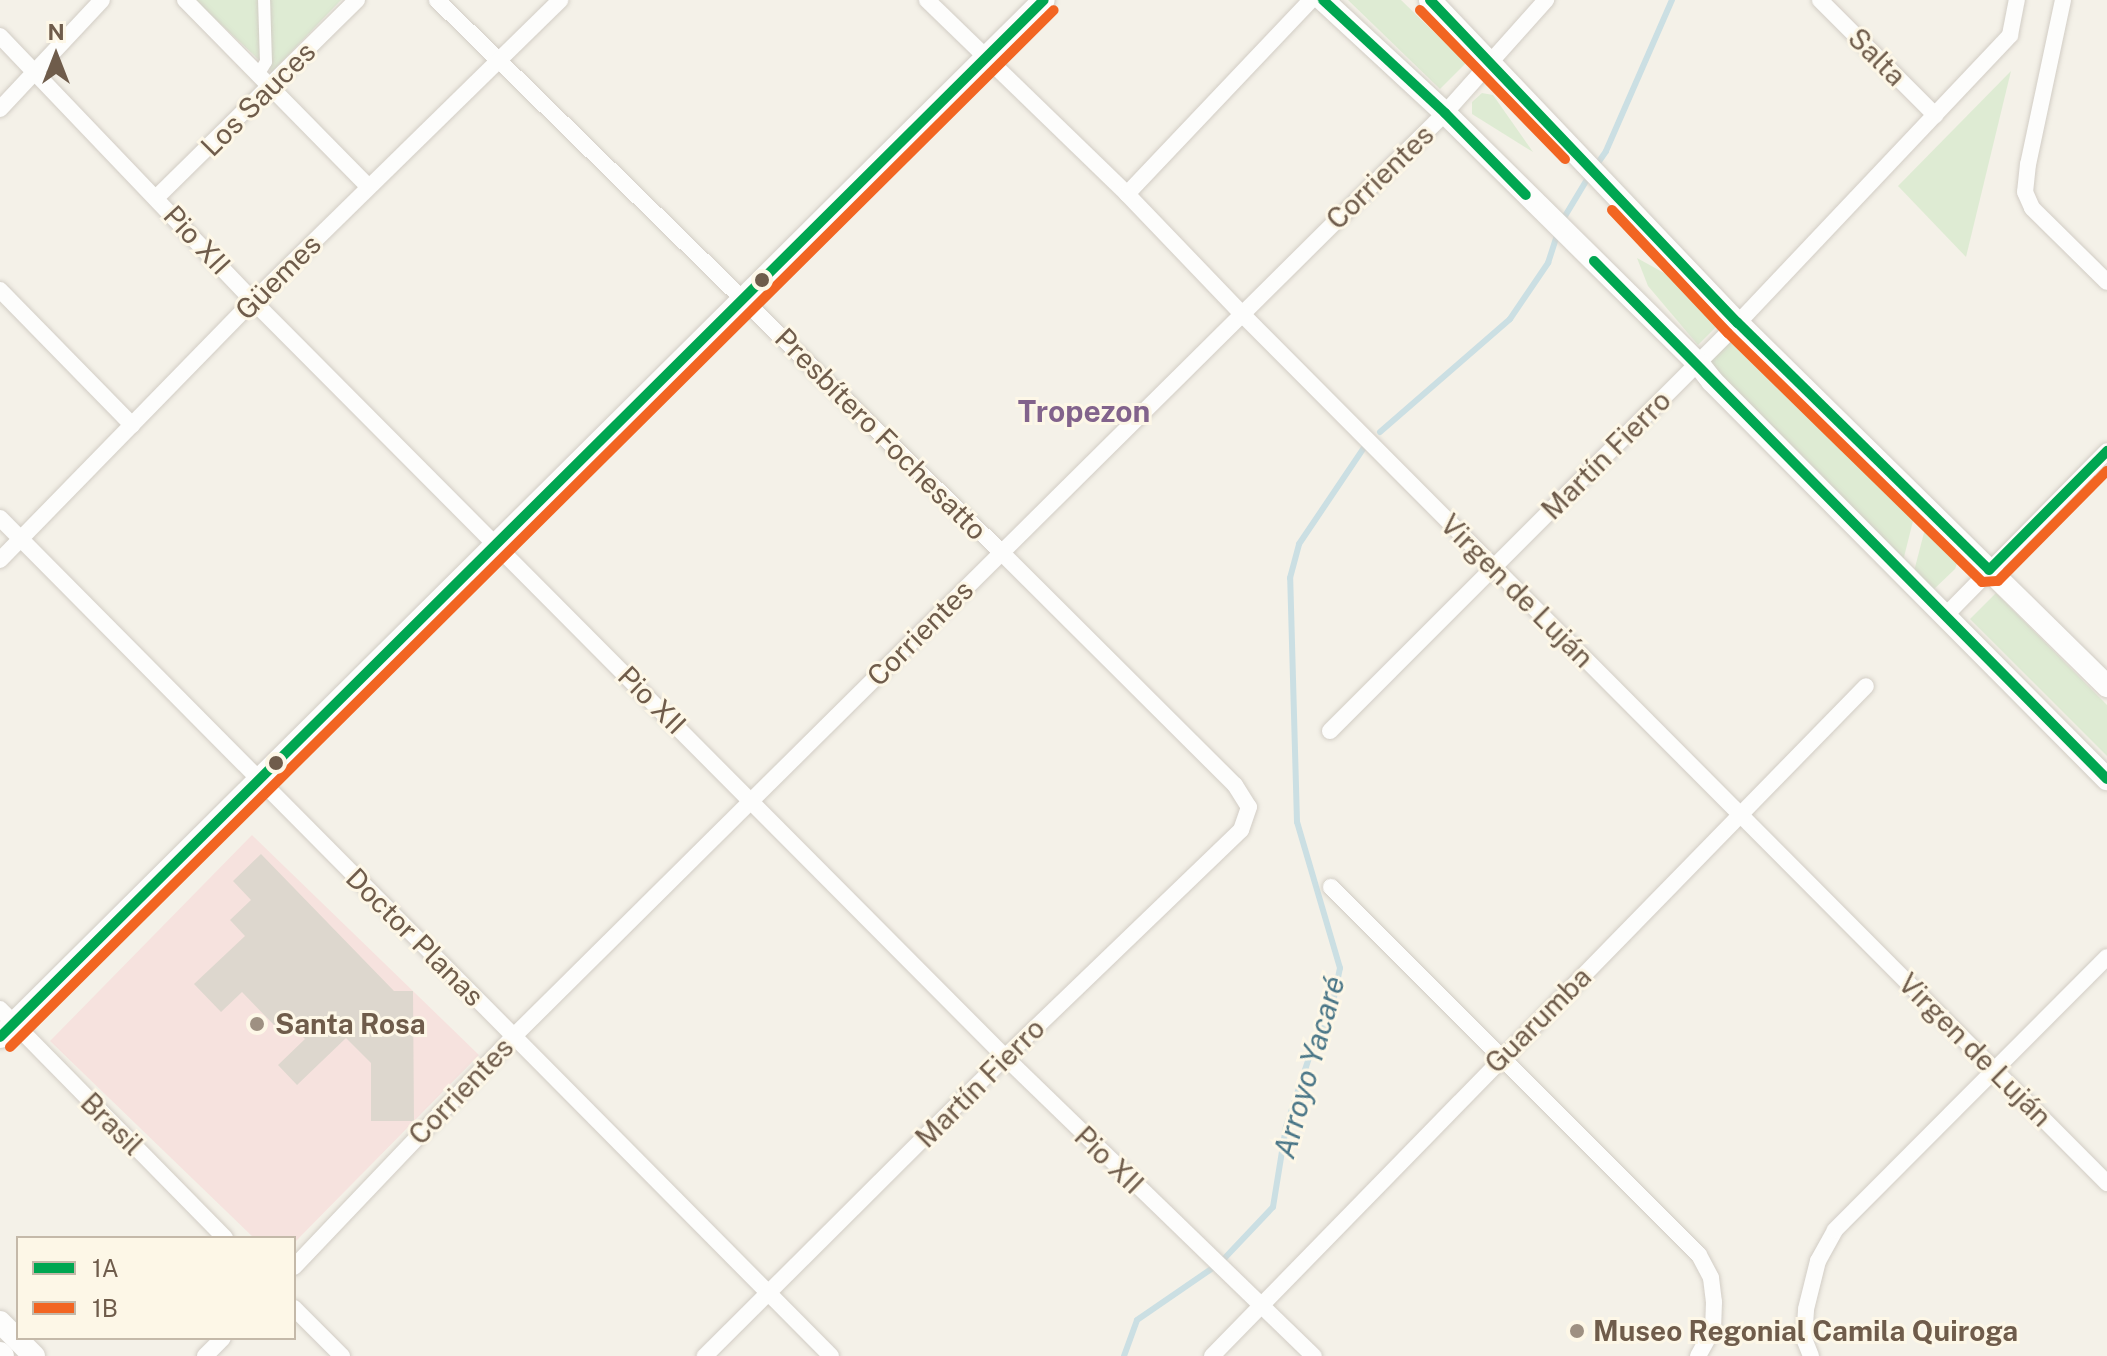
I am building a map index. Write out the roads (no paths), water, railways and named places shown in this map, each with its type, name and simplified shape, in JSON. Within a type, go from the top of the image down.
[{"type":"main road","points":[[5,1023],[260,781],[495,543],[1044,0]]},
{"type":"main road","points":[[1323,0],[1445,113],[1698,363],[1723,393],[2107,779]]},
{"type":"main road","points":[[1430,0],[1738,323],[2107,686]]},
{"type":"main road","points":[[0,1322],[16,1338]]},
{"type":"main road","points":[[18,1340],[34,1356]]},
{"type":"street","points":[[0,109],[102,0]]},
{"type":"street","points":[[185,0],[273,86],[369,187]]},
{"type":"street","points":[[259,73],[266,62],[264,0]]},
{"type":"street","name":"Los Sauces","points":[[157,197],[357,0]]},
{"type":"street","name":"Presbítero Fochesatto","points":[[437,0],[1001,552],[1235,785],[1249,807]]},
{"type":"street","name":"Güemes","points":[[0,560],[253,301],[560,0]]},
{"type":"street","name":"Virgen de Luján","points":[[927,0],[1127,194],[1241,313],[2107,1183]]},
{"type":"street","points":[[1127,194],[1311,0]]},
{"type":"street","name":"Corrientes","points":[[296,1265],[514,1036],[1445,113],[1546,0]]},
{"type":"street","name":"Salta","points":[[1820,0],[1935,115]]},
{"type":"street","name":"Martín Fierro","points":[[1330,731],[1738,323],[1935,115],[2010,35],[2017,0]]},
{"type":"street","points":[[2063,0],[2028,164],[2025,192],[2032,208],[2107,282]]},
{"type":"street","name":"Pio XII","points":[[0,36],[253,301],[1005,1057],[1314,1356]]},
{"type":"street","points":[[0,290],[132,425]]},
{"type":"street","points":[[1945,616],[2107,451]]},
{"type":"street","name":"Doctor Planas","points":[[0,518],[831,1356]]},
{"type":"street","name":"Guarumba","points":[[1212,1356],[1503,1056],[1742,817],[1866,686]]},
{"type":"street","name":"Martín Fierro","points":[[705,1356],[1005,1057],[1241,830],[1249,807]]},
{"type":"street","points":[[1331,887],[1699,1255],[1711,1278],[1714,1302],[1713,1329],[1698,1356]]},
{"type":"street","points":[[1811,1356],[1804,1339],[1806,1309],[1818,1261],[1835,1230],[2107,957]]},
{"type":"street","name":"Brasil","points":[[5,1023],[223,1236]]},
{"type":"street","points":[[296,1310],[342,1356]]},
{"type":"street","points":[[205,1356],[221,1340]]},
{"type":"waterway","name":"Arroyo Yacaré","points":[[1595,167],[1606,151],[1672,0]]},
{"type":"waterway","name":"Arroyo Yacaré","points":[[1562,221],[1589,176]]},
{"type":"waterway","name":"Arroyo Yacaré","points":[[1380,432],[1510,319],[1548,263],[1558,232]]},
{"type":"waterway","name":"Arroyo Yacaré","points":[[1124,1356],[1137,1320],[1220,1263],[1273,1207],[1286,1127],[1314,1043],[1330,1017],[1340,968],[1297,822],[1290,578],[1299,544],[1363,449]]},
{"type":"place","name":"Santa Rosa","points":[[257,1024]]},
{"type":"place","name":"Museo Regonial Camila Quiroga","points":[[1577,1331]]},
{"type":"district","name":"Tropezon","points":[[1084,411]]}]
